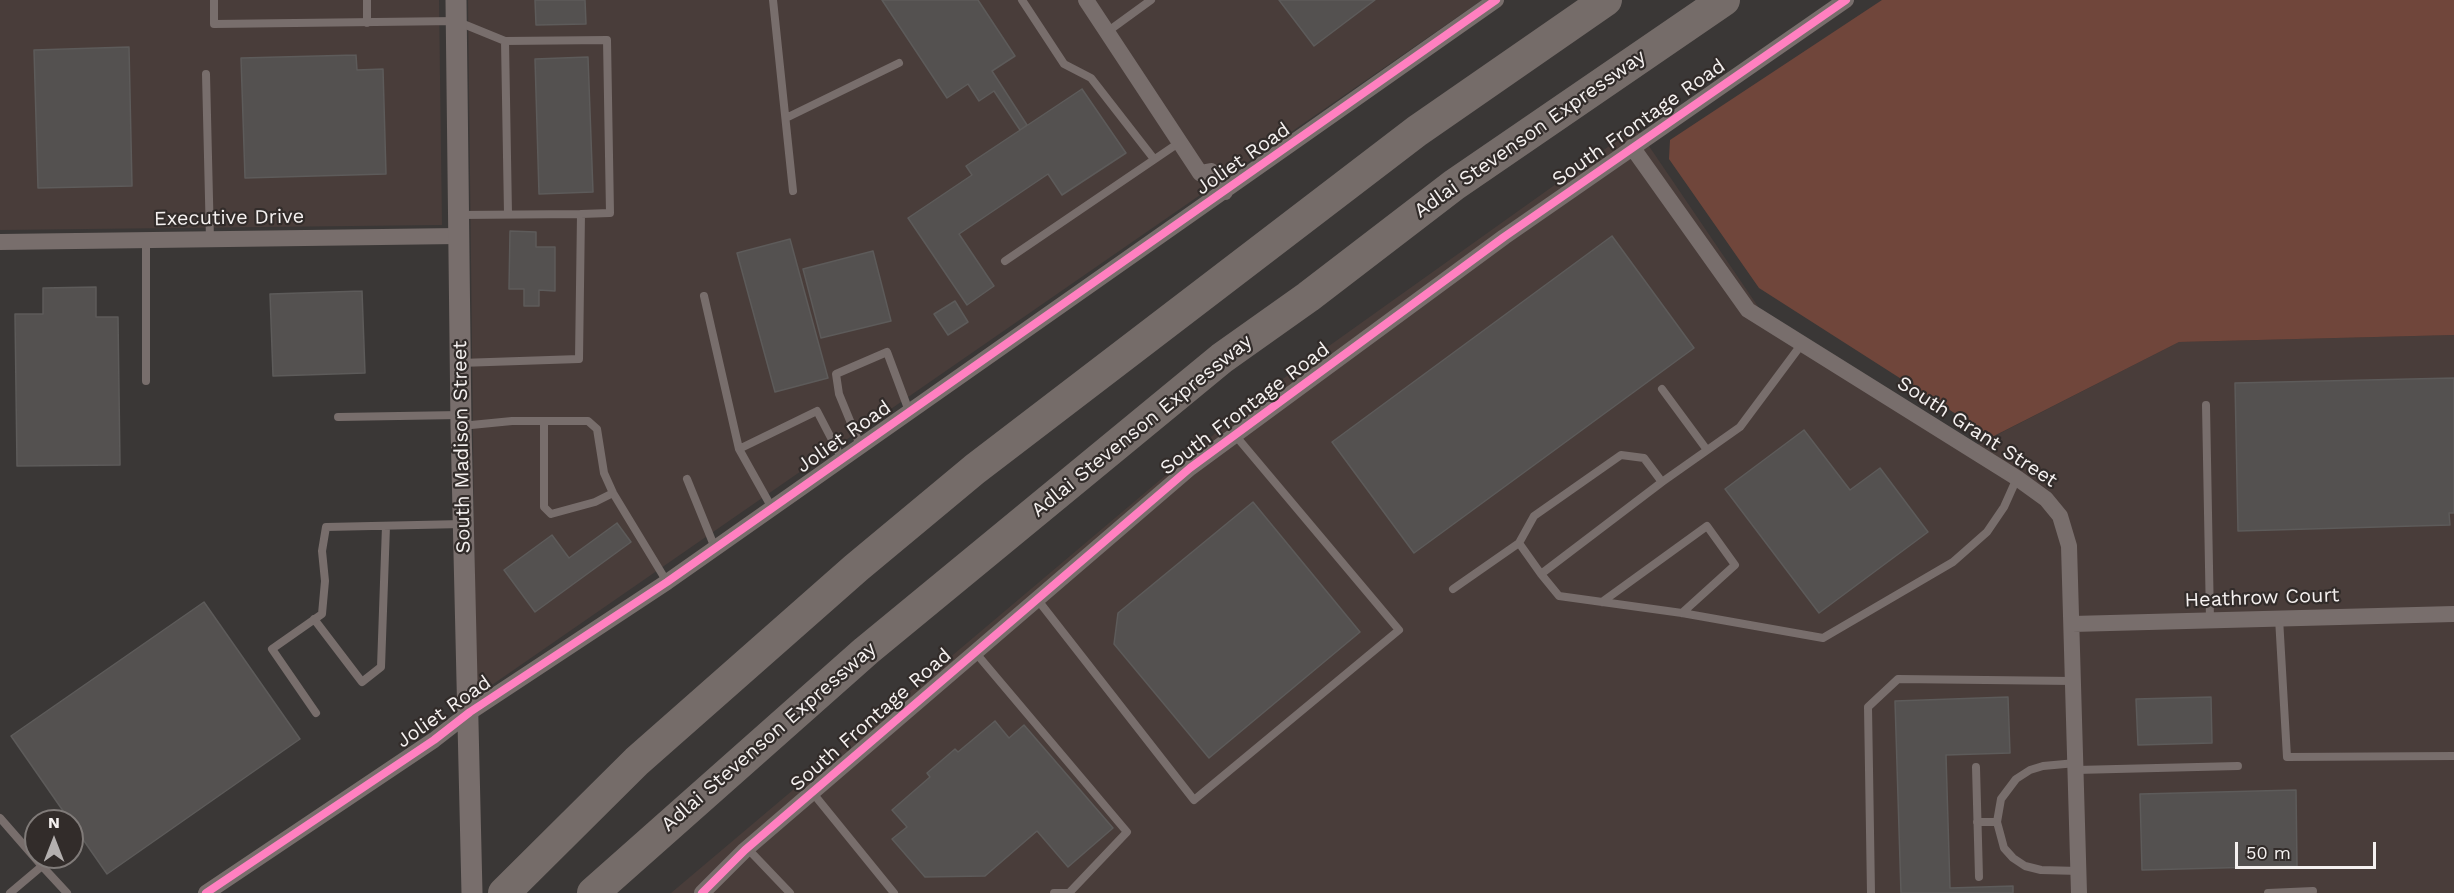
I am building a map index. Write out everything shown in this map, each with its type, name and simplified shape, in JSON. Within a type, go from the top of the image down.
[{"type":"highway","points":[[504,893],[637,761],[856,568],[975,469],[1417,131],[1606,0]]},
{"type":"highway","name":"Adlai Stevenson Expressway","points":[[593,893],[866,651],[1222,358],[1308,297],[1454,184],[1724,0]]},
{"type":"street","points":[[1086,0],[1200,173],[1211,171],[1225,192]]},
{"type":"street","name":"Joliet Road","points":[[206,893],[434,740],[470,712],[667,582],[1496,0]]},
{"type":"street","name":"South Frontage Road","points":[[702,893],[747,848],[1190,468],[1504,237],[1846,0]]},
{"type":"street","name":"South Madison Street","points":[[456,10],[461,421],[470,712],[472,893]]},
{"type":"street","name":"South Grant Street","points":[[1632,147],[1748,310],[2017,478],[2046,499],[2060,516],[2069,546],[2079,893]]},
{"type":"street","name":"Executive Drive","points":[[0,242],[210,240],[458,226]]},
{"type":"street","name":"Heathrow Court","points":[[2072,624],[2454,614]]},
{"type":"lane","points":[[214,0],[214,24],[367,23],[456,10],[505,41],[607,40],[610,213],[507,214],[458,226]]},
{"type":"lane","points":[[367,0],[367,23]]},
{"type":"lane","points":[[774,0],[794,191]]},
{"type":"lane","points":[[1022,0],[1064,64],[1091,78],[1154,159]]},
{"type":"lane","points":[[1107,32],[1151,0]]},
{"type":"lane","points":[[505,41],[507,214]]},
{"type":"lane","points":[[786,118],[899,63]]},
{"type":"lane","points":[[206,74],[210,240]]},
{"type":"lane","points":[[1005,261],[1180,142]]},
{"type":"lane","points":[[460,363],[579,359],[581,214]]},
{"type":"lane","points":[[146,241],[146,381]]},
{"type":"lane","points":[[704,296],[739,449],[772,508]]},
{"type":"lane","points":[[1541,574],[1662,482],[1740,427],[1801,345]]},
{"type":"lane","points":[[860,445],[839,394],[836,374],[887,352],[909,411]]},
{"type":"lane","points":[[1662,389],[1707,450]]},
{"type":"lane","points":[[2206,405],[2210,620]]},
{"type":"lane","points":[[739,449],[817,411],[842,459]]},
{"type":"lane","points":[[338,417],[461,421],[588,421],[597,429],[604,473],[613,492],[667,582]]},
{"type":"lane","points":[[544,421],[544,507],[551,514],[595,502],[613,492]]},
{"type":"lane","points":[[1037,599],[1194,800],[1399,630],[1235,435]]},
{"type":"lane","points":[[1453,589],[1519,543],[1534,516],[1620,455],[1644,458],[1662,482]]},
{"type":"lane","points":[[1519,543],[1559,596],[1682,613],[1823,638],[1953,562],[1987,532],[2004,507],[2017,478]]},
{"type":"lane","points":[[687,479],[715,548]]},
{"type":"lane","points":[[316,713],[272,649],[322,614],[325,581],[322,551],[326,527],[464,524]]},
{"type":"lane","points":[[314,619],[362,682],[381,667],[386,526]]},
{"type":"lane","points":[[1602,602],[1707,526],[1735,565],[1682,613]]},
{"type":"lane","points":[[2279,618],[2287,757],[2454,756]]},
{"type":"lane","points":[[975,652],[1128,832],[1069,893],[1054,893]]},
{"type":"lane","points":[[1871,893],[1868,707],[1898,679],[2074,681]]},
{"type":"lane","points":[[2079,871],[2025,867],[2004,848],[1997,822],[2001,799],[2016,779],[2030,770],[2043,766],[2238,766]]},
{"type":"lane","points":[[1976,767],[1978,877]]},
{"type":"lane","points":[[812,792],[894,893]]},
{"type":"lane","points":[[0,818],[24,845]]},
{"type":"lane","points":[[1977,822],[1997,822]]},
{"type":"lane","points":[[747,848],[790,893]]},
{"type":"lane","points":[[10,893],[38,869]]},
{"type":"lane","points":[[45,869],[67,893]]},
{"type":"lane","points":[[2268,893],[2313,891]]},
{"type":"shaded area","points":[[0,0],[439,0],[442,225],[0,230]]},
{"type":"shaded area","points":[[468,0],[1482,0],[476,696]]},
{"type":"shaded area","points":[[1882,0],[2454,0],[2454,335],[2179,342],[1992,437],[1759,288],[1669,159],[1670,140]]},
{"type":"shaded area","points":[[1636,127],[1759,308],[1977,445],[2179,342],[2454,335],[2454,893],[671,893],[1263,393]]},
{"type":"building","points":[[535,0],[585,0],[586,24],[536,25]]},
{"type":"building","points":[[882,0],[978,0],[1015,56],[992,71],[1027,125],[1020,130],[994,91],[979,101],[968,84],[947,98]]},
{"type":"building","points":[[1279,0],[1375,0],[1314,46]]},
{"type":"building","points":[[129,47],[132,186],[38,188],[34,50]]},
{"type":"building","points":[[356,55],[357,70],[383,69],[386,174],[245,178],[241,58]]},
{"type":"building","points":[[588,57],[593,192],[539,194],[535,59]]},
{"type":"building","points":[[1082,89],[1126,153],[1062,195],[1048,174],[959,234],[994,286],[967,305],[908,218],[972,175],[966,166]]},
{"type":"building","points":[[510,231],[536,232],[536,247],[555,247],[555,291],[539,290],[539,306],[524,306],[524,289],[509,289]]},
{"type":"building","points":[[1612,236],[1694,348],[1414,553],[1332,442]]},
{"type":"building","points":[[790,239],[828,378],[775,392],[737,253]]},
{"type":"building","points":[[873,251],[891,321],[821,338],[803,269]]},
{"type":"building","points":[[96,287],[96,317],[118,317],[120,465],[17,466],[15,314],[43,314],[43,288]]},
{"type":"building","points":[[362,291],[365,373],[273,376],[270,294]]},
{"type":"building","points":[[955,301],[968,322],[948,335],[934,314]]},
{"type":"building","points":[[2454,378],[2454,513],[2449,513],[2450,525],[2238,531],[2235,383]]},
{"type":"building","points":[[1804,430],[1850,490],[1880,468],[1928,532],[1819,613],[1725,489]]},
{"type":"building","points":[[1253,502],[1360,632],[1209,758],[1114,644],[1118,613]]},
{"type":"building","points":[[617,523],[631,542],[535,612],[504,570],[552,535],[569,558]]},
{"type":"building","points":[[204,602],[300,739],[107,874],[84,841],[84,809],[62,809],[11,736]]},
{"type":"building","points":[[2008,697],[2010,753],[1946,755],[1950,888],[2013,886],[2013,893],[1901,893],[1895,701]]},
{"type":"building","points":[[2211,697],[2212,743],[2138,745],[2136,699]]},
{"type":"building","points":[[995,721],[1009,738],[1024,725],[1113,828],[1068,867],[1037,831],[985,876],[925,877],[892,839],[907,827],[892,810],[930,777],[927,773],[955,749],[958,752]]},
{"type":"building","points":[[2296,790],[2297,866],[2142,870],[2140,794]]},
{"type":"cycle path","points":[[206,893],[434,740],[470,712],[667,582],[1496,0]]},
{"type":"cycle path","points":[[702,893],[745,850],[1190,468],[1504,237],[1846,0]]}]
